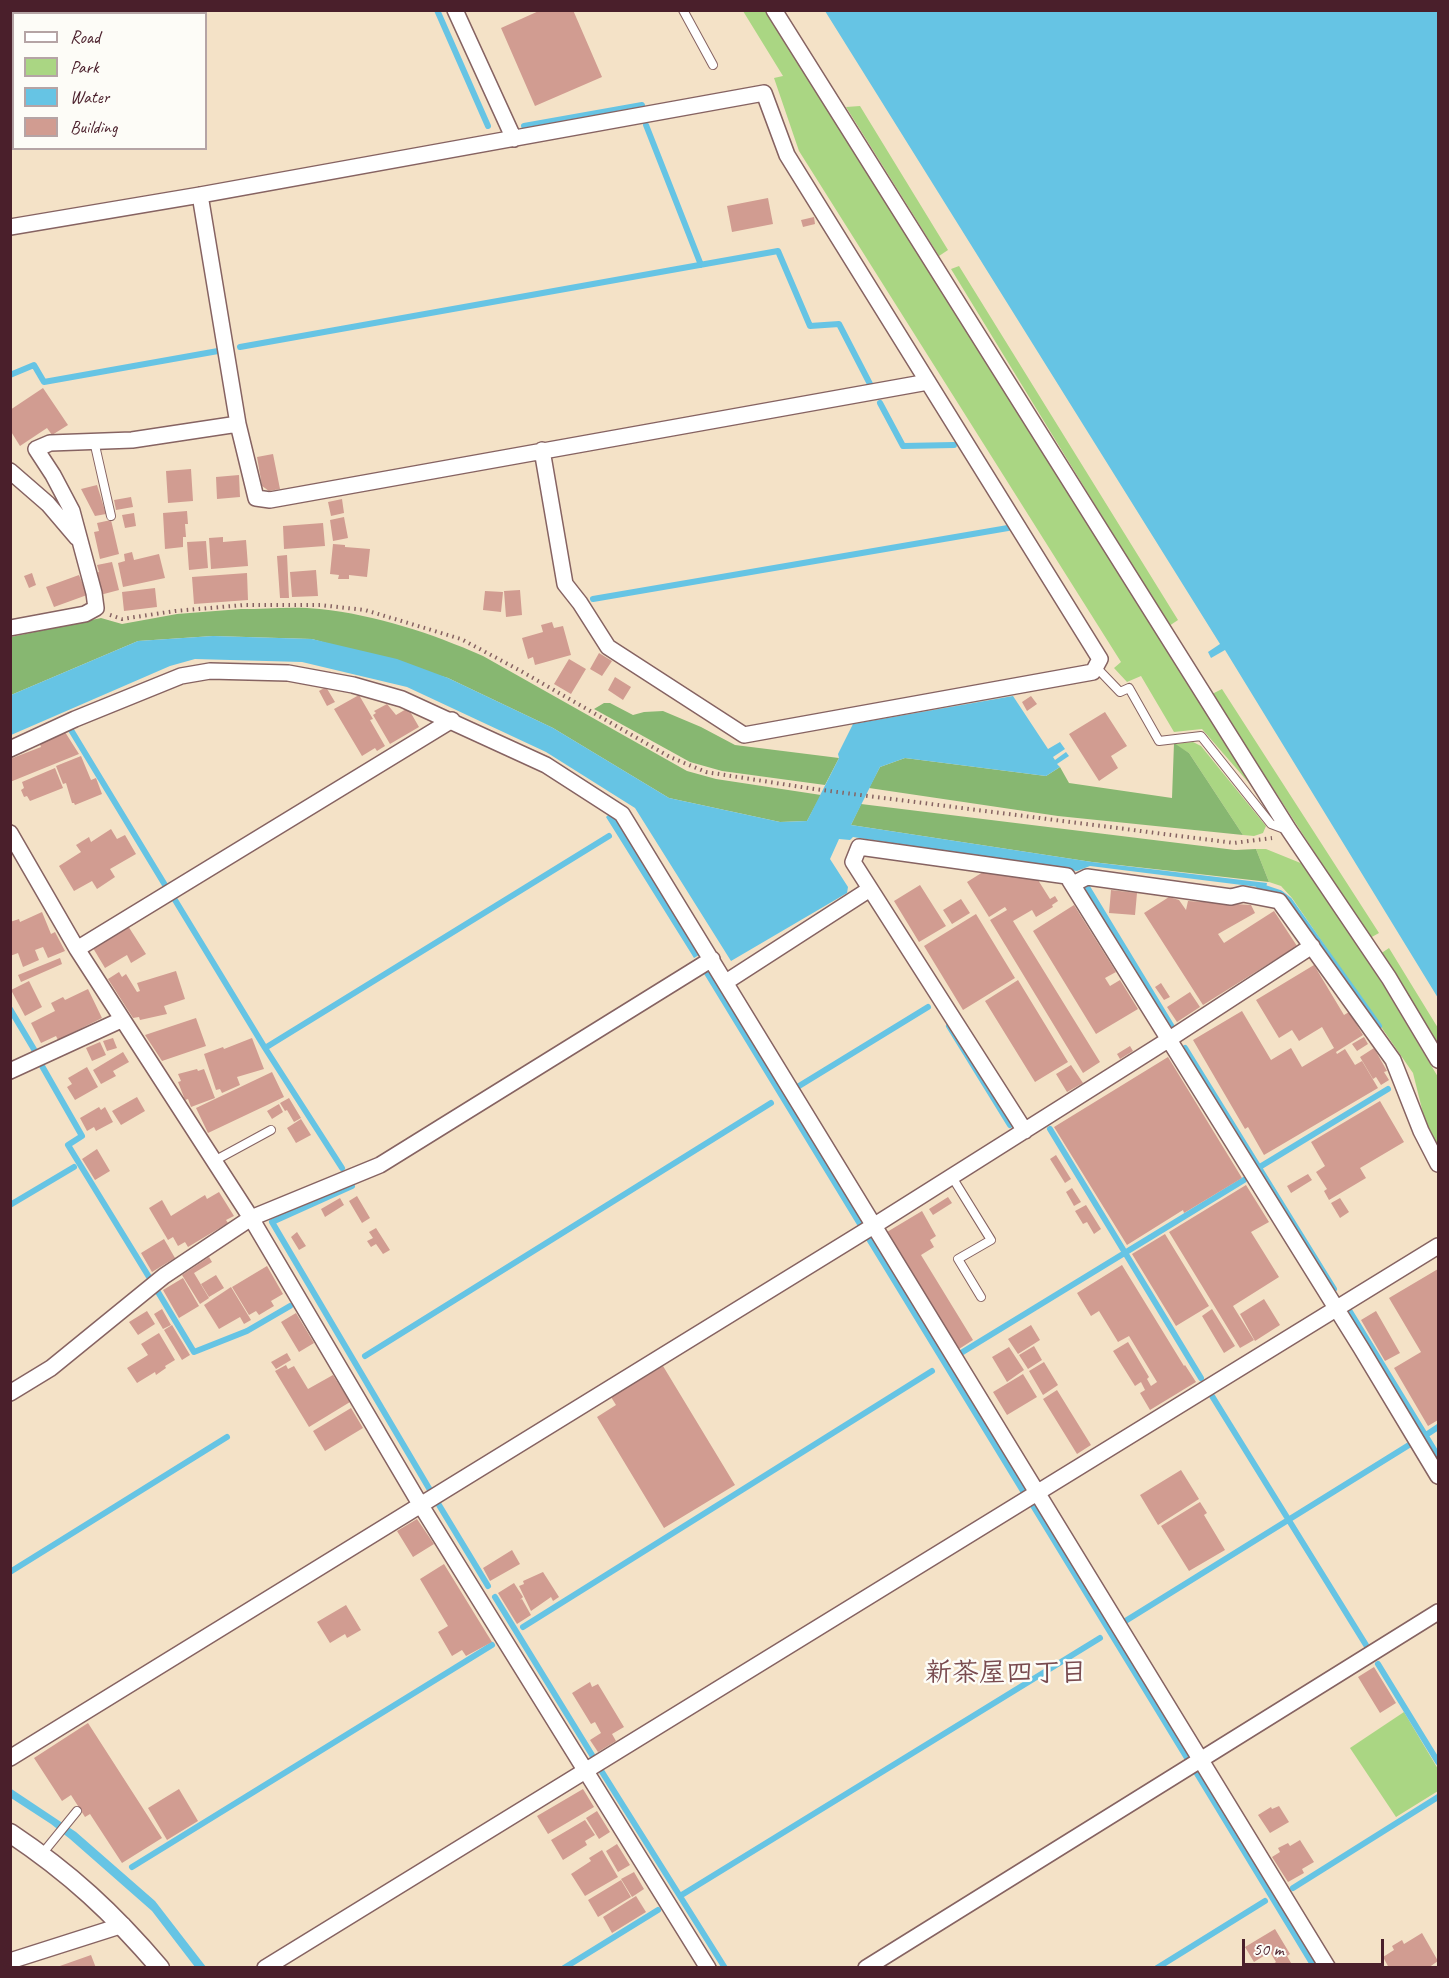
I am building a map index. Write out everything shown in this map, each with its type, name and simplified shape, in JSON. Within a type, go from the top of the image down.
[{"type":"street","points":[[774,10],[1289,830],[1389,978],[1438,1060]]},
{"type":"street","points":[[460,12],[514,139]]},
{"type":"street","points":[[10,227],[764,93],[787,156],[1100,659],[1093,672],[744,735],[608,647],[565,584],[542,450]]},
{"type":"street","points":[[200,195],[238,424],[256,498],[270,500],[928,382]]},
{"type":"street","points":[[10,627],[85,614],[96,608],[72,512],[53,475],[36,449],[50,443],[132,440],[238,424]]},
{"type":"street","points":[[10,471],[48,504],[79,540]]},
{"type":"street","points":[[10,749],[75,719],[181,676],[210,671],[288,673],[353,685],[402,699],[452,720],[546,765],[622,814],[1328,1968]]},
{"type":"street","points":[[78,949],[452,720]]},
{"type":"street","points":[[10,833],[121,1020],[250,1218],[420,1504],[708,1968]]},
{"type":"street","points":[[1025,1131],[853,862],[859,847],[1067,876],[1438,1476]]},
{"type":"street","points":[[1072,884],[1087,877],[1231,897],[1243,894],[1279,901],[1393,1060],[1421,1131],[1438,1164]]},
{"type":"street","points":[[726,982],[870,889]]},
{"type":"street","points":[[10,1758],[875,1226],[1168,1041],[1312,946]]},
{"type":"street","points":[[10,1393],[51,1368],[164,1276],[250,1218],[380,1165],[712,959]]},
{"type":"street","points":[[10,1071],[121,1020]]},
{"type":"street","points":[[265,1968],[1438,1246]]},
{"type":"street","points":[[866,1968],[1438,1612]]},
{"type":"street","points":[[10,1833],[42,1854],[87,1890],[123,1925],[160,1968]]},
{"type":"street","points":[[10,1962],[123,1925]]},
{"type":"lane","points":[[683,10],[713,65]]},
{"type":"lane","points":[[94,441],[111,516]]},
{"type":"lane","points":[[1096,667],[1120,692],[1129,688],[1159,741],[1201,736],[1271,824],[1289,830]]},
{"type":"lane","points":[[214,1161],[271,1130]]},
{"type":"lane","points":[[952,1177],[991,1240],[958,1259],[981,1297]]},
{"type":"lane","points":[[42,1854],[77,1811]]},
{"type":"path","points":[[96,608],[103,613],[122,619],[175,611],[244,605],[320,605],[365,610],[461,639],[670,757],[706,772],[820,790],[1234,843],[1267,840],[1289,830]]},
{"type":"green space","points":[[743,11],[767,11],[1262,798],[1202,729],[1174,732],[1141,676],[1127,682],[1114,668],[1121,662],[799,151],[774,78],[783,76]]},
{"type":"green space","points":[[860,106],[948,250],[939,256],[846,107]]},
{"type":"green space","points":[[959,266],[1178,620],[1169,626],[951,269]]},
{"type":"green space","points":[[241,609],[320,609],[382,620],[423,633],[483,656],[687,771],[716,779],[821,795],[807,821],[780,822],[669,798],[553,728],[448,678],[312,639],[213,636],[138,641],[11,695],[11,637],[101,618],[122,624],[177,614]]},
{"type":"green space","points":[[1222,689],[1379,933],[1370,938],[1212,694]]},
{"type":"green space","points":[[604,703],[610,703],[633,715],[663,711],[735,745],[839,758],[825,785],[722,771],[690,762],[594,709]]},
{"type":"green space","points":[[1193,742],[1201,746],[1266,826],[1263,833],[1254,836],[1243,835],[1189,753],[1174,744]]},
{"type":"green space","points":[[1174,743],[1189,753],[1243,835],[1058,816],[869,788],[880,767],[905,758],[1046,776],[1060,767],[1069,783],[1172,798]]},
{"type":"green space","points":[[861,804],[1235,850],[1256,849],[1269,882],[1092,862],[851,825]]},
{"type":"green space","points":[[1256,849],[1266,849],[1303,864],[1382,983],[1438,1077],[1438,1151],[1428,1133],[1413,1073],[1292,898],[1281,886],[1269,882]]},
{"type":"green space","points":[[1389,948],[1438,1028],[1438,1049],[1380,954]]},
{"type":"green space","points":[[1404,1712],[1438,1769],[1438,1791],[1396,1817],[1350,1748]]},
{"type":"water","points":[[825,11],[1438,11],[1438,998],[1225,650],[1211,658],[1208,652],[1220,644]]},
{"type":"water","points":[[213,636],[312,639],[397,659],[448,678],[553,728],[669,798],[780,822],[807,821],[839,758],[838,754],[853,724],[1013,696],[1048,749],[1060,742],[1065,749],[1053,757],[1055,760],[1066,752],[1069,756],[1057,764],[1060,767],[1046,776],[905,758],[880,767],[851,825],[1092,862],[1267,883],[1266,888],[1090,866],[1077,871],[853,837],[850,840],[839,839],[830,859],[848,887],[847,893],[731,961],[635,808],[546,752],[407,687],[302,662],[195,659],[170,666],[11,735],[11,695],[138,641]]},
{"type":"water","points":[[609,814],[619,822],[699,955],[694,958],[606,817]]},
{"type":"water","points":[[10,1788],[76,1832],[155,1901],[206,1967],[195,1967],[152,1911],[70,1839],[11,1798]]},
{"type":"building","points":[[30,10],[73,10],[74,12],[26,12]]},
{"type":"building","points":[[103,10],[152,10],[149,12],[104,12]]},
{"type":"building","points":[[541,10],[573,10],[602,77],[535,106],[501,28]]},
{"type":"building","points":[[12,16],[12,52],[10,53],[10,17]]},
{"type":"building","points":[[768,198],[773,224],[732,232],[727,206]]},
{"type":"building","points":[[814,217],[815,224],[803,227],[801,220]]},
{"type":"building","points":[[43,388],[68,425],[52,435],[47,428],[20,446],[10,430],[10,410]]},
{"type":"building","points":[[273,454],[280,489],[269,491],[262,486],[257,457]]},
{"type":"building","points":[[191,469],[193,501],[168,503],[166,471]]},
{"type":"building","points":[[239,475],[240,497],[217,499],[216,477]]},
{"type":"building","points":[[97,485],[106,514],[95,516],[81,489]]},
{"type":"building","points":[[131,497],[133,507],[116,510],[114,500]]},
{"type":"building","points":[[342,499],[344,513],[331,516],[328,502]]},
{"type":"building","points":[[187,511],[188,524],[185,524],[186,537],[183,537],[183,547],[165,549],[163,513]]},
{"type":"building","points":[[134,513],[136,526],[125,528],[122,515]]},
{"type":"building","points":[[344,517],[348,538],[333,541],[330,520]]},
{"type":"building","points":[[111,520],[119,554],[100,559],[94,532],[99,531],[97,523]]},
{"type":"building","points":[[323,523],[325,546],[284,549],[283,526]]},
{"type":"building","points":[[223,537],[223,542],[246,540],[248,566],[211,569],[209,538]]},
{"type":"building","points":[[206,541],[208,568],[189,570],[187,542]]},
{"type":"building","points":[[333,544],[370,549],[367,577],[349,575],[349,579],[338,579],[339,575],[330,574]]},
{"type":"building","points":[[132,552],[134,560],[159,554],[165,578],[123,587],[118,563],[125,561],[124,554]]},
{"type":"building","points":[[287,555],[289,598],[280,598],[277,556]]},
{"type":"building","points":[[112,562],[119,590],[100,595],[95,573],[99,572],[97,565]]},
{"type":"building","points":[[316,570],[318,596],[292,597],[290,572]]},
{"type":"building","points":[[32,573],[36,585],[29,588],[24,576]]},
{"type":"building","points":[[247,573],[248,600],[194,604],[192,577]]},
{"type":"building","points":[[79,575],[87,595],[54,607],[46,587]]},
{"type":"building","points":[[155,588],[157,607],[124,611],[122,592]]},
{"type":"building","points":[[520,590],[522,615],[506,617],[504,591]]},
{"type":"building","points":[[485,591],[503,592],[501,612],[483,610]]},
{"type":"building","points":[[552,622],[554,628],[563,626],[571,655],[535,665],[533,657],[528,659],[522,638],[543,632],[541,625]]},
{"type":"building","points":[[599,653],[612,661],[602,676],[590,669]]},
{"type":"building","points":[[569,659],[586,669],[571,694],[554,684]]},
{"type":"building","points":[[615,677],[631,687],[623,700],[608,690]]},
{"type":"building","points":[[326,687],[335,702],[327,706],[319,691]]},
{"type":"building","points":[[359,695],[385,746],[377,751],[375,748],[362,756],[334,709]]},
{"type":"building","points":[[1031,696],[1037,704],[1027,711],[1022,702]]},
{"type":"building","points":[[387,704],[396,715],[408,708],[419,727],[390,744],[373,715],[376,713],[374,711]]},
{"type":"building","points":[[1105,712],[1127,746],[1111,756],[1118,768],[1099,781],[1069,734]]},
{"type":"building","points":[[65,732],[79,754],[10,782],[10,759],[41,747],[39,742]]},
{"type":"building","points":[[81,756],[91,780],[96,778],[102,794],[75,805],[72,803],[66,783],[63,784],[56,766]]},
{"type":"building","points":[[55,768],[63,788],[30,801],[27,796],[24,797],[21,790],[24,788],[22,782]]},
{"type":"building","points":[[111,829],[117,839],[125,835],[136,854],[110,869],[115,877],[97,889],[92,881],[74,891],[59,866],[81,852],[76,845],[89,837],[91,842]]},
{"type":"building","points":[[983,872],[1038,880],[1050,899],[1055,896],[1058,901],[1052,905],[1053,907],[1036,917],[1032,910],[1013,921],[1100,1062],[1083,1073],[990,920],[1007,910],[1005,907],[989,917],[967,882]]},
{"type":"building","points":[[920,885],[946,926],[919,942],[894,901]]},
{"type":"building","points":[[1111,890],[1137,893],[1135,915],[1109,913]]},
{"type":"building","points":[[1169,897],[1179,900],[1186,910],[1188,901],[1251,905],[1255,913],[1218,934],[1224,943],[1274,911],[1297,946],[1203,1005],[1144,913]]},
{"type":"building","points":[[961,899],[970,913],[952,924],[943,910]]},
{"type":"building","points":[[1074,905],[1116,972],[1105,978],[1110,986],[1120,980],[1138,1009],[1096,1034],[1033,931]]},
{"type":"building","points":[[42,912],[51,934],[55,932],[65,951],[48,958],[43,947],[35,950],[39,960],[23,967],[18,953],[10,956],[10,922],[19,919],[20,922]]},
{"type":"building","points":[[976,914],[1015,978],[963,1010],[924,946]]},
{"type":"building","points":[[128,926],[146,954],[131,963],[127,955],[105,968],[93,948]]},
{"type":"building","points":[[60,958],[62,964],[21,982],[18,975]]},
{"type":"building","points":[[1314,965],[1344,1015],[1349,1012],[1363,1035],[1336,1052],[1337,1054],[1345,1049],[1355,1065],[1362,1061],[1378,1088],[1264,1155],[1248,1127],[1245,1129],[1193,1040],[1242,1011],[1271,1060],[1291,1048],[1302,1067],[1334,1048],[1322,1027],[1299,1041],[1292,1030],[1279,1038],[1256,1000]]},
{"type":"building","points":[[176,971],[185,999],[164,1006],[167,1014],[140,1020],[139,1017],[133,1018],[108,979],[119,972],[122,977],[126,974],[137,992],[140,991],[137,983]]},
{"type":"building","points":[[1018,980],[1068,1062],[1035,1082],[985,1001]]},
{"type":"building","points":[[29,981],[42,1007],[25,1016],[11,990]]},
{"type":"building","points":[[1161,983],[1170,997],[1164,1000],[1155,987]]},
{"type":"building","points":[[88,989],[102,1018],[58,1040],[56,1036],[41,1043],[31,1023],[55,1011],[51,1003],[63,997],[65,1000]]},
{"type":"building","points":[[1190,992],[1200,1007],[1177,1022],[1167,1007]]},
{"type":"building","points":[[196,1018],[206,1046],[162,1061],[145,1035]]},
{"type":"building","points":[[1364,1037],[1368,1044],[1357,1051],[1352,1044]]},
{"type":"building","points":[[113,1038],[117,1048],[107,1051],[103,1041]]},
{"type":"building","points":[[252,1038],[264,1069],[237,1077],[240,1085],[222,1093],[220,1089],[216,1090],[204,1054]]},
{"type":"building","points":[[100,1042],[106,1055],[92,1061],[86,1048]]},
{"type":"building","points":[[1130,1046],[1133,1051],[1120,1059],[1117,1054]]},
{"type":"building","points":[[1374,1048],[1387,1071],[1384,1072],[1389,1080],[1381,1085],[1376,1077],[1373,1079],[1360,1057]]},
{"type":"building","points":[[123,1052],[129,1062],[113,1071],[116,1076],[101,1084],[93,1070]]},
{"type":"building","points":[[1168,1057],[1242,1178],[1184,1213],[1183,1210],[1127,1245],[1054,1127]]},
{"type":"building","points":[[1071,1065],[1083,1083],[1067,1092],[1056,1074]]},
{"type":"building","points":[[87,1067],[98,1087],[75,1100],[67,1087],[72,1084],[68,1078]]},
{"type":"building","points":[[197,1069],[198,1071],[204,1069],[215,1098],[191,1107],[188,1099],[185,1100],[178,1082],[181,1081],[178,1074]]},
{"type":"building","points":[[272,1072],[284,1097],[208,1133],[196,1108]]},
{"type":"building","points":[[137,1097],[145,1111],[121,1125],[112,1111]]},
{"type":"building","points":[[289,1098],[301,1118],[294,1122],[280,1103]]},
{"type":"building","points":[[1380,1101],[1404,1142],[1360,1168],[1366,1178],[1329,1200],[1324,1191],[1327,1189],[1316,1172],[1325,1166],[1311,1142]]},
{"type":"building","points":[[279,1104],[283,1112],[272,1119],[267,1111]]},
{"type":"building","points":[[99,1107],[101,1110],[105,1107],[113,1122],[96,1131],[94,1127],[87,1131],[80,1118]]},
{"type":"building","points":[[301,1119],[311,1135],[296,1143],[287,1128]]},
{"type":"building","points":[[97,1149],[110,1171],[95,1180],[82,1159]]},
{"type":"building","points":[[1056,1155],[1071,1179],[1065,1183],[1050,1159]]},
{"type":"building","points":[[1308,1174],[1312,1180],[1291,1193],[1287,1186]]},
{"type":"building","points":[[1246,1185],[1269,1222],[1251,1232],[1279,1277],[1233,1306],[1254,1340],[1240,1348],[1169,1232]]},
{"type":"building","points":[[1072,1188],[1081,1202],[1074,1206],[1066,1192]]},
{"type":"building","points":[[219,1192],[234,1216],[226,1220],[228,1223],[188,1247],[185,1242],[178,1246],[173,1237],[168,1240],[149,1208],[162,1200],[171,1216],[205,1195],[207,1199]]},
{"type":"building","points":[[357,1196],[370,1218],[362,1223],[349,1201]]},
{"type":"building","points":[[948,1197],[952,1203],[933,1215],[929,1209]]},
{"type":"building","points":[[340,1198],[344,1205],[325,1217],[321,1209]]},
{"type":"building","points":[[1340,1198],[1349,1212],[1340,1218],[1331,1203]]},
{"type":"building","points":[[1086,1205],[1101,1229],[1094,1234],[1087,1222],[1083,1224],[1075,1211]]},
{"type":"building","points":[[922,1211],[936,1236],[930,1240],[934,1247],[921,1255],[973,1340],[959,1349],[887,1232]]},
{"type":"building","points":[[376,1228],[390,1250],[383,1254],[376,1244],[371,1247],[367,1241],[373,1238],[369,1232]]},
{"type":"building","points":[[297,1232],[306,1246],[299,1250],[291,1237]]},
{"type":"building","points":[[1165,1234],[1209,1306],[1176,1326],[1132,1254]]},
{"type":"building","points":[[164,1239],[175,1258],[152,1272],[141,1253]]},
{"type":"building","points":[[209,1257],[212,1262],[194,1273],[209,1298],[200,1304],[182,1275]]},
{"type":"building","points":[[1122,1265],[1196,1382],[1150,1410],[1140,1393],[1145,1390],[1141,1382],[1135,1386],[1113,1351],[1128,1342],[1149,1377],[1147,1379],[1151,1386],[1157,1382],[1129,1336],[1118,1342],[1099,1311],[1091,1316],[1077,1293]]},
{"type":"building","points":[[267,1266],[283,1294],[271,1301],[274,1306],[259,1315],[256,1311],[249,1315],[232,1287]]},
{"type":"building","points":[[1438,1269],[1438,1420],[1428,1426],[1394,1368],[1421,1352],[1389,1298]]},
{"type":"building","points":[[216,1275],[224,1288],[209,1297],[201,1284]]},
{"type":"building","points":[[183,1278],[199,1306],[179,1318],[163,1290]]},
{"type":"building","points":[[231,1287],[251,1320],[244,1324],[240,1317],[219,1329],[204,1305]]},
{"type":"building","points":[[1264,1299],[1280,1325],[1255,1341],[1240,1314]]},
{"type":"building","points":[[162,1309],[171,1325],[163,1329],[154,1314]]},
{"type":"building","points":[[1212,1309],[1235,1346],[1224,1353],[1202,1316]]},
{"type":"building","points":[[147,1311],[155,1324],[138,1335],[129,1322]]},
{"type":"building","points":[[1376,1311],[1400,1353],[1385,1361],[1361,1320]]},
{"type":"building","points":[[296,1313],[314,1343],[299,1352],[281,1322]]},
{"type":"building","points":[[172,1325],[190,1355],[182,1360],[164,1330]]},
{"type":"building","points":[[1031,1325],[1040,1340],[1018,1354],[1008,1339]]},
{"type":"building","points":[[159,1333],[175,1360],[156,1375],[155,1372],[137,1383],[127,1368],[148,1355],[141,1344]]},
{"type":"building","points":[[1034,1346],[1042,1360],[1028,1369],[1019,1355]]},
{"type":"building","points":[[1009,1347],[1024,1370],[1007,1382],[992,1357]]},
{"type":"building","points":[[287,1353],[291,1360],[276,1369],[271,1362]]},
{"type":"building","points":[[1044,1362],[1058,1385],[1043,1395],[1029,1371]]},
{"type":"building","points":[[286,1365],[288,1369],[294,1366],[308,1389],[333,1375],[350,1402],[309,1427],[275,1371]]},
{"type":"building","points":[[663,1366],[735,1485],[664,1528],[597,1417],[616,1405],[611,1397]]},
{"type":"building","points":[[1023,1374],[1037,1397],[1007,1415],[993,1392]]},
{"type":"building","points":[[1057,1390],[1091,1445],[1077,1454],[1043,1399]]},
{"type":"building","points":[[351,1408],[363,1428],[325,1451],[313,1431]]},
{"type":"building","points":[[1181,1470],[1199,1499],[1158,1525],[1140,1495]]},
{"type":"building","points":[[1200,1502],[1207,1513],[1204,1515],[1225,1550],[1189,1571],[1161,1526]]},
{"type":"building","points":[[417,1519],[434,1544],[413,1557],[397,1531]]},
{"type":"building","points":[[512,1550],[520,1564],[490,1581],[483,1568]]},
{"type":"building","points":[[444,1564],[492,1642],[466,1656],[462,1650],[452,1656],[438,1632],[448,1626],[420,1579]]},
{"type":"building","points":[[543,1572],[559,1597],[553,1601],[551,1597],[531,1611],[519,1586],[524,1584],[523,1581]]},
{"type":"building","points":[[514,1583],[523,1597],[520,1600],[522,1599],[531,1615],[517,1624],[498,1593]]},
{"type":"building","points":[[346,1605],[361,1630],[347,1638],[345,1634],[330,1643],[317,1622]]},
{"type":"building","points":[[1374,1667],[1396,1703],[1380,1713],[1358,1677]]},
{"type":"building","points":[[590,1682],[592,1687],[598,1684],[624,1727],[612,1734],[616,1741],[598,1752],[590,1740],[601,1733],[595,1722],[591,1724],[572,1693]]},
{"type":"building","points":[[88,1723],[162,1838],[122,1863],[90,1814],[85,1817],[71,1795],[62,1801],[34,1758]]},
{"type":"building","points":[[179,1789],[198,1821],[167,1840],[148,1808]]},
{"type":"building","points":[[583,1789],[594,1807],[548,1834],[537,1816]]},
{"type":"building","points":[[1279,1806],[1289,1822],[1270,1833],[1258,1815],[1271,1807],[1272,1809]]},
{"type":"building","points":[[597,1811],[610,1832],[599,1839],[586,1818]]},
{"type":"building","points":[[585,1820],[595,1835],[585,1841],[587,1845],[563,1860],[551,1840]]},
{"type":"building","points":[[1300,1840],[1314,1862],[1302,1869],[1304,1873],[1288,1882],[1272,1857],[1280,1852],[1278,1848],[1288,1843],[1290,1846]]},
{"type":"building","points":[[617,1844],[630,1865],[618,1872],[606,1851]]},
{"type":"building","points":[[602,1850],[618,1877],[585,1896],[571,1874],[591,1861],[589,1858]]},
{"type":"building","points":[[634,1872],[644,1889],[632,1897],[621,1879]]},
{"type":"building","points":[[621,1880],[631,1897],[598,1917],[588,1900]]},
{"type":"building","points":[[636,1896],[646,1912],[612,1933],[603,1917]]},
{"type":"building","points":[[1275,1929],[1290,1954],[1287,1956],[1294,1968],[1267,1968],[1276,1962],[1270,1952],[1254,1962],[1245,1947]]},
{"type":"building","points":[[1422,1933],[1438,1961],[1428,1968],[1389,1968],[1383,1957],[1394,1950],[1392,1946],[1402,1940],[1404,1944]]},
{"type":"building","points":[[91,1955],[96,1968],[57,1968],[57,1967]]},
{"type":"waterway","points":[[170,12],[175,10]]},
{"type":"waterway","points":[[437,10],[488,126]]},
{"type":"waterway","points":[[524,126],[642,105]]},
{"type":"waterway","points":[[646,125],[701,265]]},
{"type":"waterway","points":[[240,347],[778,251],[810,326],[839,324],[870,384]]},
{"type":"waterway","points":[[10,375],[34,365],[44,382],[218,351]]},
{"type":"waterway","points":[[880,403],[903,446],[954,445]]},
{"type":"waterway","points":[[593,599],[1008,528]]},
{"type":"waterway","points":[[71,730],[165,885]]},
{"type":"waterway","points":[[265,1048],[609,836]]},
{"type":"waterway","points":[[1259,886],[1280,893],[1289,900],[1379,1026]]},
{"type":"waterway","points":[[1087,887],[1172,1027]]},
{"type":"waterway","points":[[175,900],[265,1048],[342,1168]]},
{"type":"waterway","points":[[707,973],[860,1224]]},
{"type":"waterway","points":[[799,1086],[928,1007]]},
{"type":"waterway","points":[[10,1009],[35,1051]]},
{"type":"waterway","points":[[949,1026],[1010,1125]]},
{"type":"waterway","points":[[1185,1048],[1334,1289]]},
{"type":"waterway","points":[[42,1066],[82,1136],[68,1145],[149,1277]]},
{"type":"waterway","points":[[1258,1168],[1388,1089]]},
{"type":"waterway","points":[[365,1356],[771,1103]]},
{"type":"waterway","points":[[1050,1129],[1201,1378]]},
{"type":"waterway","points":[[10,1205],[74,1167]]},
{"type":"waterway","points":[[961,1353],[1244,1180]]},
{"type":"waterway","points":[[352,1186],[272,1222],[430,1490]]},
{"type":"waterway","points":[[869,1239],[1023,1491]]},
{"type":"waterway","points":[[158,1292],[194,1352],[247,1331],[290,1306]]},
{"type":"waterway","points":[[1349,1310],[1438,1456]]},
{"type":"waterway","points":[[523,1627],[932,1371]]},
{"type":"waterway","points":[[1212,1396],[1366,1645]]},
{"type":"waterway","points":[[1426,1435],[1438,1427]]},
{"type":"waterway","points":[[10,1572],[227,1437]]},
{"type":"waterway","points":[[1127,1620],[1409,1445]]},
{"type":"waterway","points":[[1032,1504],[1187,1758]]},
{"type":"waterway","points":[[439,1505],[488,1586]]},
{"type":"waterway","points":[[495,1597],[592,1755]]},
{"type":"waterway","points":[[680,1896],[1100,1638]]},
{"type":"waterway","points":[[132,1867],[492,1645]]},
{"type":"waterway","points":[[1378,1664],[1438,1762]]},
{"type":"waterway","points":[[602,1772],[725,1968]]},
{"type":"waterway","points":[[1196,1772],[1315,1968]]},
{"type":"waterway","points":[[1293,1888],[1438,1797]]},
{"type":"waterway","points":[[1157,1968],[1265,1901]]},
{"type":"waterway","points":[[564,1968],[658,1910]]},
{"type":"district","name":"新茶屋四丁目","points":[[1006,1674]]}]
